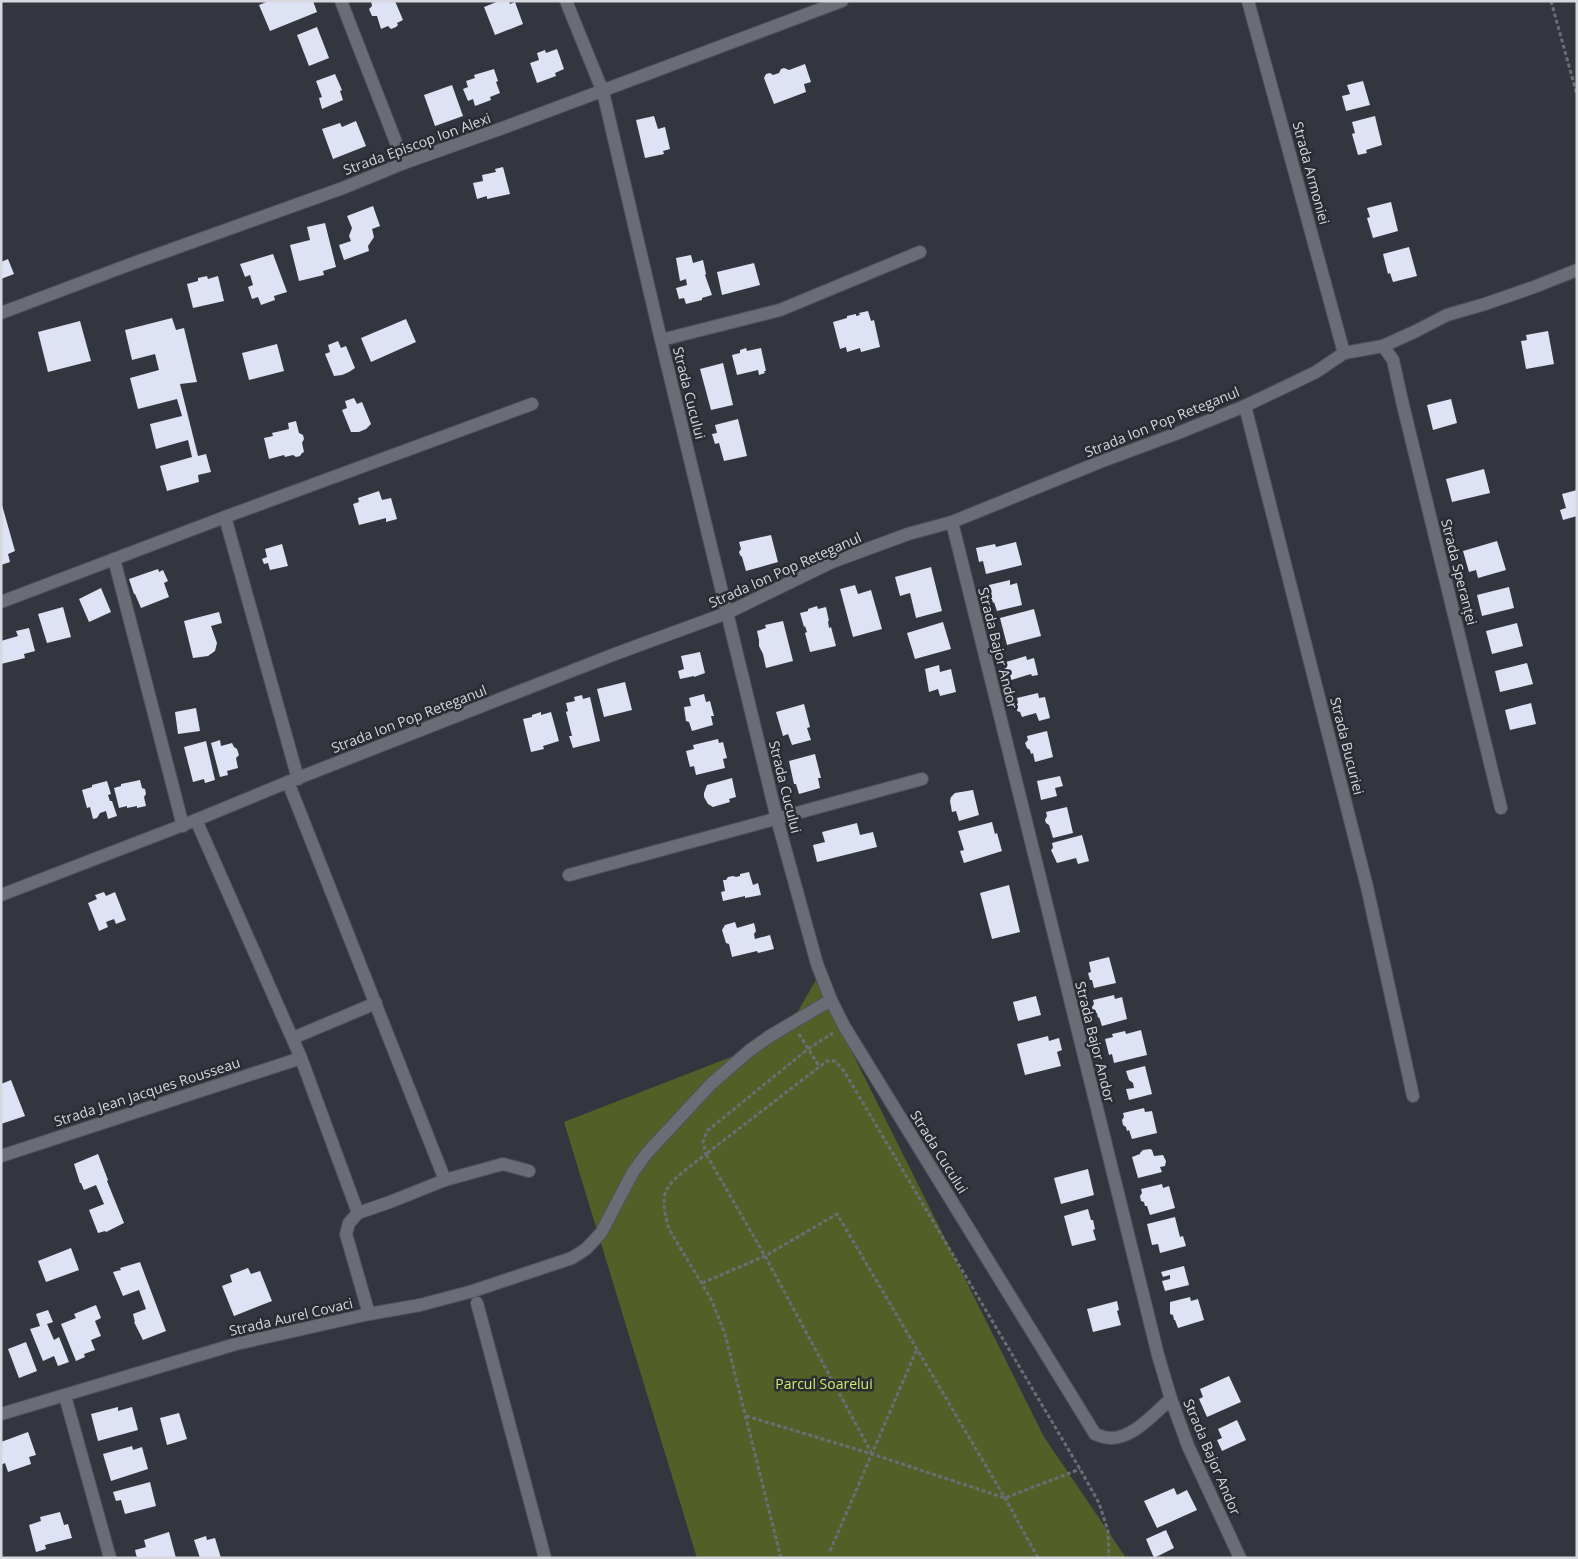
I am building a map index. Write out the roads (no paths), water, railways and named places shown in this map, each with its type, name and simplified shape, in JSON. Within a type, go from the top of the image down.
[{"type":"street","points":[[341,1],[404,163]]},
{"type":"street","name":"Strada Cucului","points":[[566,1],[603,92],[777,819],[817,964],[830,1000],[844,1026],[1095,1434],[1109,1438],[1122,1436],[1137,1428],[1171,1398]]},
{"type":"street","name":"Strada Episcop Ion Alexi","points":[[1,313],[343,188],[404,163],[603,92],[842,1]]},
{"type":"street","name":"Strada Armoniei","points":[[1248,1],[1344,353]]},
{"type":"street","points":[[661,340],[780,310],[920,252]]},
{"type":"street","name":"Strada Ion Pop Reteganul","points":[[1,895],[182,826],[293,780],[615,654],[727,614],[832,562],[908,534],[952,522],[1245,406],[1316,372],[1344,353],[1383,346],[1414,332],[1446,314],[1494,301],[1577,270]]},
{"type":"street","name":"Strada Speranței","points":[[1383,346],[1393,360],[1501,808]]},
{"type":"street","points":[[1,602],[532,404]]},
{"type":"street","name":"Strada Bucuriei","points":[[1245,406],[1367,887],[1413,1096]]},
{"type":"street","points":[[225,517],[293,780],[376,1003],[445,1180]]},
{"type":"street","name":"Strada Bajor Andor","points":[[952,522],[1158,1355],[1188,1446],[1240,1558]]},
{"type":"street","points":[[114,559],[182,826]]},
{"type":"street","points":[[569,875],[922,780]]},
{"type":"street","points":[[196,820],[293,1038],[358,1213],[445,1180],[503,1164],[529,1171]]},
{"type":"street","points":[[369,1314],[420,1305],[473,1291],[572,1258],[586,1249],[601,1233],[633,1172],[647,1153],[711,1084],[749,1051],[770,1036],[830,1000]]},
{"type":"street","points":[[293,1038],[376,1003]]},
{"type":"street","name":"Strada Jean Jacques Rousseau","points":[[1,1156],[301,1058]]},
{"type":"street","name":"Strada Aurel Covaci","points":[[1,1414],[236,1344],[369,1314],[346,1234],[349,1223],[358,1213]]},
{"type":"street","points":[[478,1303],[545,1558]]},
{"type":"street","points":[[65,1396],[110,1558]]},
{"type":"park label","name":"Parcul Soarelui","points":[[824,1384]]}]
